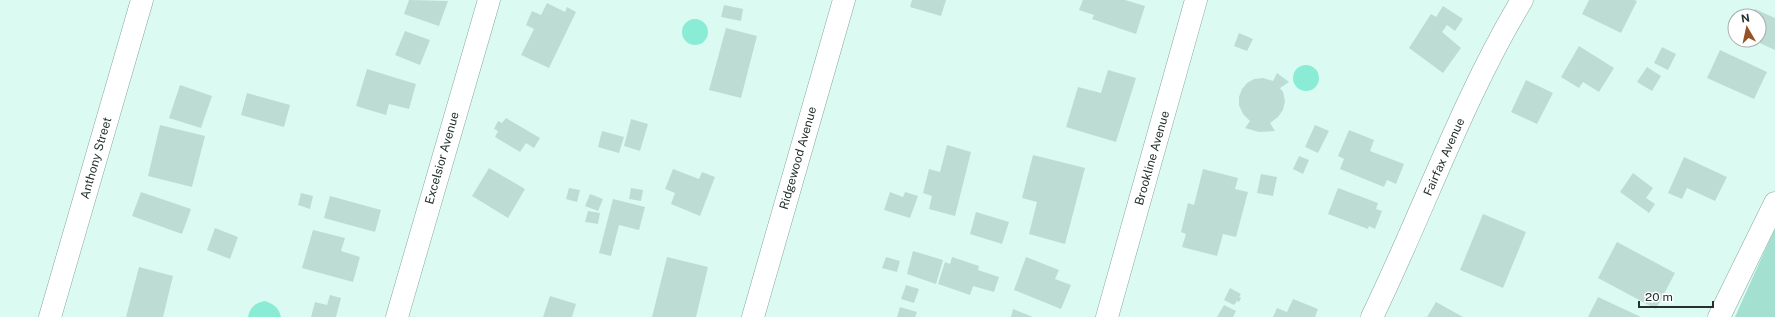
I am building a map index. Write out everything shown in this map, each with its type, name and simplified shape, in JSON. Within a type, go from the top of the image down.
[{"type":"street","name":"Anthony Street","points":[[50,317],[142,0]]},
{"type":"street","name":"Excelsior Avenue","points":[[398,317],[489,0]]},
{"type":"street","name":"Ridgewood Avenue","points":[[753,317],[844,0]]},
{"type":"street","name":"Brookline Avenue","points":[[1107,317],[1196,0]]},
{"type":"street","name":"Fairfax Avenue","points":[[1372,317],[1393,274],[1454,133],[1491,54],[1522,0]]},
{"type":"street","points":[[1719,317],[1775,203]]},
{"type":"shaded area","points":[[695,19],[704,23],[708,32],[704,41],[695,45],[686,41],[682,32],[686,23]]},
{"type":"shaded area","points":[[1306,65],[1315,69],[1319,78],[1315,87],[1306,91],[1297,87],[1293,78],[1297,69]]},
{"type":"shaded area","points":[[1775,228],[1775,317],[1735,317]]},
{"type":"shaded area","points":[[265,301],[276,307],[281,317],[248,317],[254,306]]},
{"type":"building","points":[[409,0],[448,1],[439,26],[404,14]]},
{"type":"building","points":[[912,0],[946,0],[941,16],[910,7]]},
{"type":"building","points":[[1083,0],[1125,0],[1145,6],[1136,34],[1092,19],[1094,15],[1079,10]]},
{"type":"building","points":[[1589,0],[1637,1],[1621,33],[1582,14]]},
{"type":"building","points":[[547,3],[565,12],[567,7],[576,12],[549,68],[521,55],[534,29],[526,25],[532,11],[541,15]]},
{"type":"building","points":[[724,5],[743,9],[741,21],[721,17]]},
{"type":"building","points":[[1443,6],[1463,19],[1455,31],[1447,25],[1442,32],[1461,48],[1443,73],[1409,48],[1431,14],[1436,17]]},
{"type":"building","points":[[1767,14],[1775,18],[1775,50],[1767,46]]},
{"type":"building","points":[[726,28],[757,36],[741,98],[709,90]]},
{"type":"building","points":[[405,31],[430,40],[420,65],[395,55]]},
{"type":"building","points":[[1239,33],[1253,39],[1247,51],[1234,46]]},
{"type":"building","points":[[1579,46],[1614,68],[1599,92],[1583,82],[1579,88],[1561,77]]},
{"type":"building","points":[[1662,47],[1676,54],[1668,70],[1654,63]]},
{"type":"building","points":[[1720,50],[1767,72],[1754,99],[1707,78]]},
{"type":"building","points":[[1647,67],[1661,76],[1652,91],[1637,82]]},
{"type":"building","points":[[367,69],[416,84],[409,109],[389,104],[386,115],[356,106]]},
{"type":"building","points":[[1108,70],[1136,78],[1116,142],[1066,127],[1078,87],[1101,93]]},
{"type":"building","points":[[1277,73],[1289,82],[1280,88],[1283,92],[1285,101],[1283,110],[1278,117],[1270,123],[1275,131],[1259,132],[1245,128],[1250,121],[1243,114],[1239,105],[1239,97],[1242,89],[1247,83],[1254,79],[1263,78],[1273,81]]},
{"type":"building","points":[[1526,80],[1553,93],[1537,124],[1511,112]]},
{"type":"building","points":[[180,85],[212,96],[201,128],[169,118]]},
{"type":"building","points":[[247,93],[290,105],[284,127],[241,115]]},
{"type":"building","points":[[506,118],[540,138],[534,148],[526,143],[520,152],[495,137],[498,131],[494,129],[498,121],[502,123]]},
{"type":"building","points":[[631,119],[648,124],[640,151],[624,146]]},
{"type":"building","points":[[160,125],[205,136],[192,187],[148,176]]},
{"type":"building","points":[[1315,125],[1329,131],[1318,153],[1305,147]]},
{"type":"building","points":[[1349,130],[1374,140],[1370,151],[1404,164],[1396,184],[1387,180],[1384,187],[1340,169],[1344,159],[1338,156]]},
{"type":"building","points":[[602,131],[624,137],[619,153],[598,147]]},
{"type":"building","points":[[947,145],[971,152],[955,216],[929,209],[932,196],[923,193],[929,169],[940,172]]},
{"type":"building","points":[[1033,155],[1085,168],[1065,244],[1029,234],[1037,202],[1022,198]]},
{"type":"building","points":[[1299,156],[1309,160],[1303,174],[1293,169]]},
{"type":"building","points":[[1684,157],[1727,177],[1715,201],[1687,188],[1682,199],[1668,193]]},
{"type":"building","points":[[489,168],[525,189],[508,218],[472,196]]},
{"type":"building","points":[[673,169],[699,179],[702,172],[715,177],[700,216],[671,204],[675,193],[665,189]]},
{"type":"building","points":[[1203,169],[1238,178],[1235,189],[1248,192],[1236,237],[1223,234],[1217,256],[1182,247],[1186,234],[1181,232],[1188,203],[1194,205]]},
{"type":"building","points":[[1633,173],[1653,188],[1646,198],[1655,204],[1649,213],[1620,192]]},
{"type":"building","points":[[1261,174],[1277,177],[1273,196],[1257,193]]},
{"type":"building","points":[[569,188],[580,190],[577,202],[566,199]]},
{"type":"building","points":[[631,188],[643,190],[641,201],[629,199]]},
{"type":"building","points":[[1338,188],[1378,203],[1376,209],[1382,211],[1375,229],[1369,226],[1368,229],[1328,214]]},
{"type":"building","points":[[141,192],[191,209],[182,234],[132,216]]},
{"type":"building","points":[[890,192],[903,197],[905,192],[918,196],[910,218],[884,210]]},
{"type":"building","points":[[301,193],[313,196],[310,209],[298,205]]},
{"type":"building","points":[[590,194],[603,199],[598,211],[585,206]]},
{"type":"building","points":[[330,196],[381,210],[375,232],[324,218]]},
{"type":"building","points":[[613,199],[645,207],[639,230],[619,225],[611,256],[599,253]]},
{"type":"building","points":[[588,211],[600,213],[598,224],[585,222]]},
{"type":"building","points":[[976,212],[1009,222],[1002,244],[970,234]]},
{"type":"building","points":[[1483,214],[1526,232],[1503,288],[1460,270]]},
{"type":"building","points":[[215,228],[238,237],[230,259],[207,250]]},
{"type":"building","points":[[313,230],[345,238],[341,251],[360,257],[353,282],[302,268]]},
{"type":"building","points":[[1617,242],[1675,273],[1656,309],[1598,278]]},
{"type":"building","points":[[913,251],[943,260],[936,284],[907,274]]},
{"type":"building","points":[[667,257],[708,267],[696,317],[652,317]]},
{"type":"building","points":[[886,257],[900,261],[897,272],[882,268]]},
{"type":"building","points":[[952,257],[979,266],[978,270],[999,277],[994,292],[973,286],[970,295],[938,284],[945,262],[950,264]]},
{"type":"building","points":[[1026,257],[1059,270],[1055,279],[1071,285],[1061,309],[1014,290]]},
{"type":"building","points":[[139,267],[173,276],[163,317],[126,317]]},
{"type":"building","points":[[906,285],[919,289],[914,303],[901,299]]},
{"type":"building","points":[[1230,288],[1241,294],[1239,297],[1241,298],[1239,302],[1237,301],[1234,305],[1224,300]]},
{"type":"building","points":[[330,295],[341,298],[336,317],[311,317],[315,302],[327,305]]},
{"type":"building","points":[[550,296],[576,304],[572,317],[543,317]]},
{"type":"building","points":[[1598,297],[1641,317],[1588,317]]},
{"type":"building","points":[[1293,299],[1318,309],[1315,317],[1273,317],[1277,308],[1287,312]]},
{"type":"building","points":[[1436,302],[1463,317],[1427,317]]},
{"type":"building","points":[[1224,305],[1236,311],[1233,317],[1217,317]]},
{"type":"building","points":[[900,307],[917,312],[915,317],[897,317]]},
{"type":"building","points":[[1013,309],[1033,317],[1011,317]]}]
